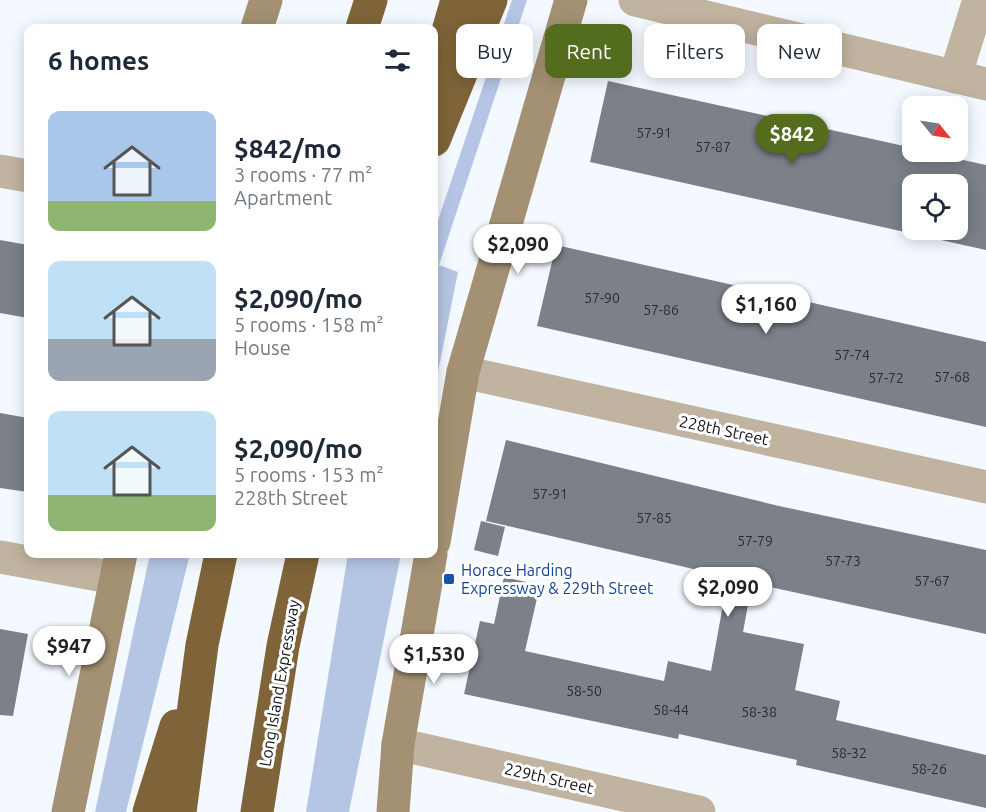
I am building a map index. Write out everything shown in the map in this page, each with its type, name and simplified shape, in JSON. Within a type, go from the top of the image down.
[{"type":"highway","points":[[363,24],[371,0]]},
{"type":"highway","points":[[438,66],[457,0]]},
{"type":"highway","points":[[438,130],[491,0]]},
{"type":"highway","points":[[180,812],[202,645],[220,558]]},
{"type":"highway","name":"Long Island Expressway","points":[[257,812],[283,646],[302,558]]},
{"type":"highway","points":[[149,812],[202,645]]},
{"type":"main road","points":[[258,24],[266,0]]},
{"type":"main road","points":[[438,519],[463,372],[571,0]]},
{"type":"main road","points":[[393,812],[398,744],[431,558]]},
{"type":"main road","points":[[68,812],[118,566]]},
{"type":"street","points":[[635,0],[986,84]]},
{"type":"street","points":[[955,77],[979,0]]},
{"type":"street","points":[[0,171],[24,175]]},
{"type":"street","name":"228th Street","points":[[463,372],[986,487]]},
{"type":"street","points":[[0,557],[118,566]]},
{"type":"street","name":"229th Street","points":[[398,744],[699,812]]},
{"type":"shaded area","points":[[512,0],[527,0],[519,24],[504,24]]},
{"type":"shaded area","points":[[486,78],[501,78],[439,265],[458,272],[438,372],[438,220]]},
{"type":"shaded area","points":[[149,558],[189,558],[126,812],[95,812]]},
{"type":"shaded area","points":[[347,558],[400,558],[349,812],[306,812]]},
{"type":"building","points":[[608,81],[902,146],[902,162],[968,161],[986,165],[986,250],[941,240],[968,240],[968,174],[902,174],[902,231],[590,162]]},
{"type":"building","points":[[0,240],[24,244],[24,317],[0,313]]},
{"type":"building","points":[[556,245],[986,342],[986,427],[537,326]]},
{"type":"building","points":[[0,413],[24,417],[24,491],[0,488]]},
{"type":"building","points":[[506,440],[779,506],[986,550],[986,634],[752,583],[743,632],[804,644],[795,690],[840,701],[836,720],[986,755],[986,808],[796,765],[797,760],[679,734],[678,739],[464,694],[480,621],[494,624],[504,577],[540,585],[525,651],[664,681],[668,661],[711,671],[728,577],[486,521]]},
{"type":"building","points":[[481,521],[505,527],[498,556],[474,550]]},
{"type":"building","points":[[0,629],[28,634],[13,716],[0,715]]},
{"type":"place","name":"Horace Harding Expressway & 229th Street","points":[[449,579]]}]
